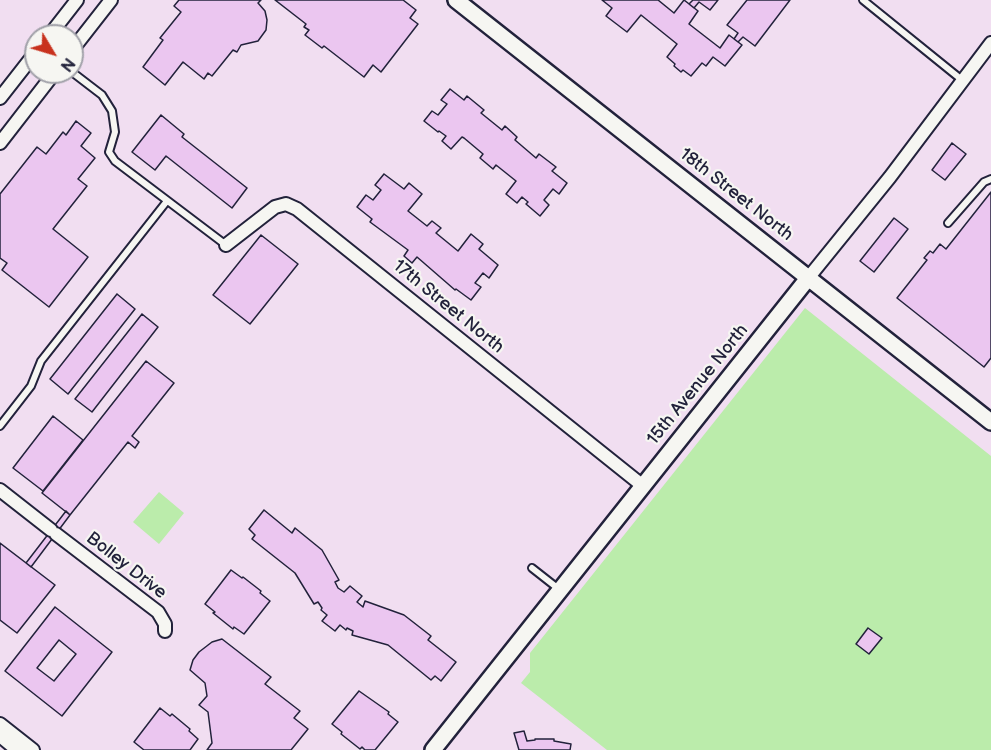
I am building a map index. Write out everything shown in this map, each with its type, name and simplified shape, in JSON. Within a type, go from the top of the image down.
[{"type":"street","points":[[58,24],[77,0]]},
{"type":"street","points":[[84,35],[111,0]]},
{"type":"street","name":"18th Street North","points":[[456,0],[991,422]]},
{"type":"street","name":"15th Avenue North","points":[[433,750],[890,177],[962,80],[987,58],[991,43]]},
{"type":"street","points":[[0,98],[24,67]]},
{"type":"street","points":[[0,143],[46,84]]},
{"type":"street","name":"17th Street North","points":[[226,245],[275,207],[286,204],[297,209],[643,486]]},
{"type":"street","name":"Bolley Drive","points":[[0,490],[158,612],[165,624],[165,631]]},
{"type":"street","points":[[0,724],[33,750]]},
{"type":"street","points":[[0,736],[18,750]]},
{"type":"lane","points":[[863,0],[962,80]]},
{"type":"lane","points":[[84,81],[102,95],[112,111],[115,132],[109,152],[115,161],[226,245]]},
{"type":"lane","points":[[948,223],[984,182],[991,179]]},
{"type":"lane","points":[[0,426],[31,386],[41,361],[168,201]]},
{"type":"lane","points":[[532,568],[561,591]]},
{"type":"shaded area","points":[[0,0],[991,0],[991,750],[0,750]]},
{"type":"green space","points":[[805,308],[991,456],[991,750],[607,750],[521,683],[530,672],[530,653]]},
{"type":"green space","points":[[159,492],[184,513],[159,544],[133,522]]},
{"type":"building","points":[[179,0],[261,0],[258,3],[265,11],[266,30],[258,41],[241,45],[237,52],[233,50],[212,76],[208,73],[204,79],[183,62],[165,85],[143,67],[163,40],[160,38],[181,12],[174,6]]},
{"type":"building","points":[[275,0],[403,0],[416,10],[410,18],[418,24],[381,72],[373,65],[364,77],[324,46],[322,48],[305,35],[309,30],[304,27],[306,24]]},
{"type":"building","points":[[602,0],[658,0],[674,13],[684,0],[698,11],[689,24],[720,48],[729,35],[742,45],[725,66],[713,57],[706,66],[702,63],[691,76],[683,70],[681,72],[667,57],[677,44],[641,15],[627,32],[606,16],[612,8]]},
{"type":"building","points":[[693,0],[718,0],[710,10],[699,2],[694,8],[689,4]]},
{"type":"building","points":[[747,0],[790,0],[755,46],[743,37],[738,42],[734,39],[738,33],[727,25]]},
{"type":"building","points":[[450,89],[464,100],[467,96],[484,110],[481,113],[502,130],[505,126],[517,137],[515,140],[536,158],[539,154],[556,167],[552,171],[567,183],[559,194],[553,189],[544,200],[549,205],[540,216],[526,204],[528,202],[522,197],[517,203],[506,194],[516,181],[496,165],[493,169],[480,158],[483,154],[464,138],[462,137],[451,149],[442,141],[446,136],[424,121],[432,111],[438,115],[447,104],[441,100]]},
{"type":"building","points":[[161,115],[184,134],[182,137],[247,188],[232,208],[166,156],[155,170],[132,152]]},
{"type":"building","points":[[76,121],[91,133],[81,146],[95,158],[78,179],[87,186],[53,229],[88,257],[49,307],[2,270],[7,263],[0,258],[0,194],[37,147],[46,154],[63,132],[66,135]]},
{"type":"building","points":[[952,143],[966,154],[945,180],[932,170]]},
{"type":"building","points":[[384,174],[404,189],[409,183],[422,194],[408,211],[427,226],[432,221],[441,228],[436,233],[458,251],[471,234],[483,244],[479,249],[498,265],[489,278],[483,273],[475,283],[481,287],[471,300],[455,290],[417,257],[412,263],[404,256],[408,250],[370,222],[372,219],[357,207],[366,195],[373,200],[381,190],[375,185]]},
{"type":"building","points":[[991,192],[991,358],[984,367],[897,298],[927,260],[924,258],[930,251],[933,253],[940,244],[946,249]]},
{"type":"building","points":[[894,218],[908,229],[874,272],[860,261]]},
{"type":"building","points":[[261,235],[298,264],[250,324],[213,295]]},
{"type":"building","points":[[117,294],[135,309],[68,394],[50,379]]},
{"type":"building","points":[[142,314],[158,327],[92,412],[75,399]]},
{"type":"building","points":[[146,361],[174,383],[132,436],[139,442],[135,448],[128,442],[70,515],[42,493]]},
{"type":"building","points":[[53,416],[83,440],[43,491],[13,468]]},
{"type":"building","points":[[264,510],[292,533],[295,528],[322,550],[339,580],[335,582],[338,588],[344,592],[350,586],[362,596],[357,602],[363,607],[365,601],[404,615],[431,636],[428,640],[456,662],[441,681],[435,676],[431,680],[388,645],[352,635],[353,631],[347,628],[346,630],[340,625],[335,631],[322,621],[327,615],[321,610],[318,602],[314,604],[295,573],[252,539],[255,535],[249,529]]},
{"type":"building","points":[[66,511],[70,515],[31,567],[26,563]]},
{"type":"building","points":[[0,543],[55,585],[17,633],[0,620]]},
{"type":"building","points":[[231,570],[261,591],[260,593],[270,601],[244,634],[234,627],[233,629],[205,604]]},
{"type":"building","points":[[55,607],[112,652],[62,716],[5,671]],"holes":[[[59,640],[76,654],[54,681],[37,668]]]},
{"type":"building","points":[[868,628],[882,638],[869,654],[856,644]]},
{"type":"building","points":[[222,639],[271,677],[265,684],[300,711],[294,718],[308,729],[291,750],[207,750],[212,743],[208,712],[199,705],[207,696],[205,683],[190,670],[199,652],[212,642]]},
{"type":"building","points":[[359,691],[389,712],[388,714],[398,722],[375,750],[365,750],[362,747],[360,749],[332,724]]},
{"type":"building","points":[[160,708],[170,716],[172,714],[198,739],[190,750],[144,750],[134,742]]},
{"type":"building","points":[[524,731],[527,741],[554,739],[554,741],[571,744],[570,750],[519,750],[514,733]]}]
